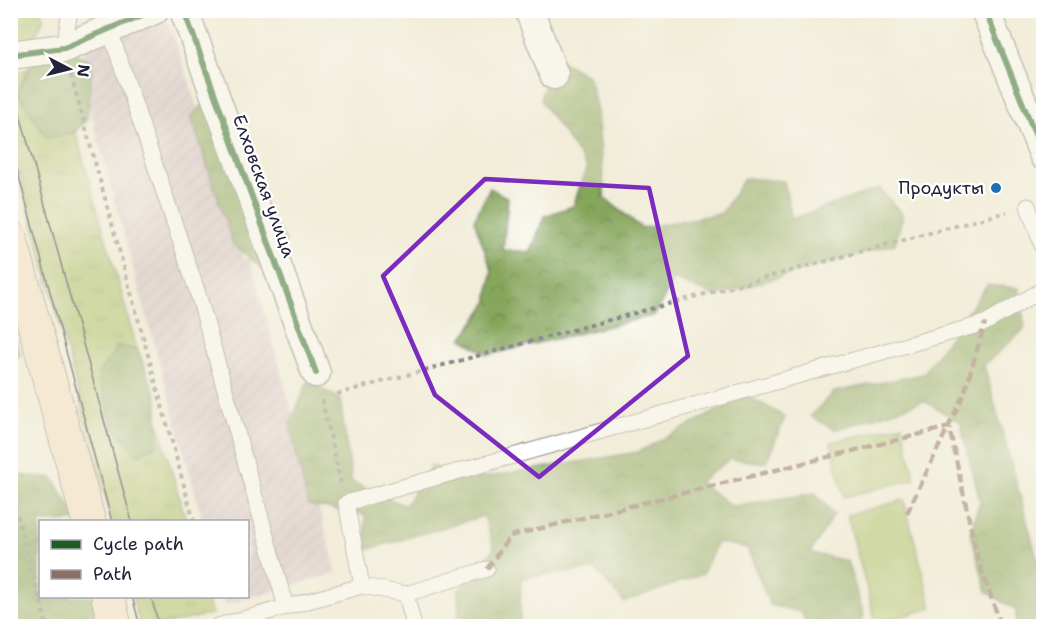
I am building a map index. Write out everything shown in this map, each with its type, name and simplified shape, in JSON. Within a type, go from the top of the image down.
[{"type":"main road","points":[[10,237],[87,520]]},
{"type":"main road","points":[[108,598],[116,627]]},
{"type":"street","points":[[10,55],[64,48],[154,10]]},
{"type":"street","name":"Елховская улица","points":[[184,10],[319,385]]},
{"type":"street","points":[[529,10],[554,75]]},
{"type":"street","points":[[985,10],[1044,156]]},
{"type":"lane","points":[[64,48],[70,10]]},
{"type":"lane","points":[[110,30],[199,297],[286,607]]},
{"type":"lane","points":[[1028,206],[1044,251]]},
{"type":"lane","points":[[362,586],[346,503],[985,323],[1044,289]]},
{"type":"lane","points":[[221,626],[362,586],[406,594],[487,569]]},
{"type":"lane","points":[[406,594],[414,627]]},
{"type":"path","points":[[64,48],[193,520]]},
{"type":"path","points":[[346,503],[319,385],[1028,206]]},
{"type":"path","points":[[10,489],[39,597]]},
{"type":"path","points":[[39,598],[47,627]]},
{"type":"highlighted area","points":[[485,179],[649,188],[688,356],[539,477],[435,395],[383,276]]},
{"type":"shaded area","points":[[91,11],[164,11],[190,84],[244,260],[250,259],[337,573],[225,605],[223,598],[249,598],[249,520],[203,520],[80,75]]},
{"type":"green space","points":[[11,11],[41,11],[44,19],[33,40],[11,46]]},
{"type":"green space","points":[[74,53],[92,61],[87,120],[73,133],[47,138],[17,93],[34,58]]},
{"type":"green space","points":[[553,56],[589,77],[597,111],[605,198],[642,228],[722,213],[744,178],[784,181],[792,219],[879,188],[903,215],[895,244],[715,296],[674,279],[655,315],[488,355],[462,339],[487,304],[492,271],[474,220],[490,188],[508,198],[503,250],[531,252],[544,216],[573,206],[587,167],[540,100]]},
{"type":"green space","points":[[46,64],[61,81],[186,520],[112,520],[11,141],[10,74]]},
{"type":"green space","points":[[219,90],[235,105],[260,206],[286,240],[271,275],[233,244],[191,116]]},
{"type":"green space","points":[[987,285],[1019,288],[1025,329],[984,365],[1043,579],[1043,626],[1016,626],[1016,610],[987,592],[970,533],[980,501],[960,422],[924,401],[835,430],[810,416],[834,392],[923,374]]},
{"type":"green space","points":[[11,320],[21,355],[10,360]]},
{"type":"green space","points":[[118,346],[138,350],[157,398],[158,445],[138,455],[113,427],[98,374]]},
{"type":"green space","points":[[308,381],[340,399],[352,482],[405,506],[431,465],[468,480],[638,452],[747,395],[785,417],[766,463],[730,459],[699,482],[732,506],[815,493],[834,514],[810,553],[847,561],[864,615],[860,626],[807,626],[801,612],[770,605],[747,548],[717,542],[703,574],[624,602],[595,569],[521,578],[520,624],[514,626],[459,626],[458,591],[494,549],[484,516],[366,550],[365,515],[308,505],[290,424]]},
{"type":"green space","points":[[902,425],[915,479],[844,497],[831,442]]},
{"type":"green space","points":[[20,475],[53,478],[78,520],[39,520],[39,598],[98,598],[100,607],[93,626],[19,626],[11,600],[20,556],[11,534],[10,494]]},
{"type":"green space","points":[[904,500],[932,608],[876,623],[847,515]]},
{"type":"green space","points":[[132,598],[207,598],[212,614],[159,626],[140,626]]},
{"type":"tram line","points":[[10,78],[131,520]]},
{"type":"tram line","points":[[10,143],[111,520]]},
{"type":"tram line","points":[[133,598],[140,626]]},
{"type":"tram line","points":[[152,598],[159,626]]},
{"type":"marked path","points":[[907,513],[964,394],[985,323]]},
{"type":"marked path","points":[[487,569],[510,536],[949,427],[977,556],[1001,626]]},
{"type":"cycle path","points":[[10,55],[64,48],[154,10]]},
{"type":"cycle path","points":[[184,10],[316,373]]},
{"type":"cycle path","points":[[985,10],[1044,156]]},
{"type":"place","name":"Продукты","points":[[996,188]]}]
